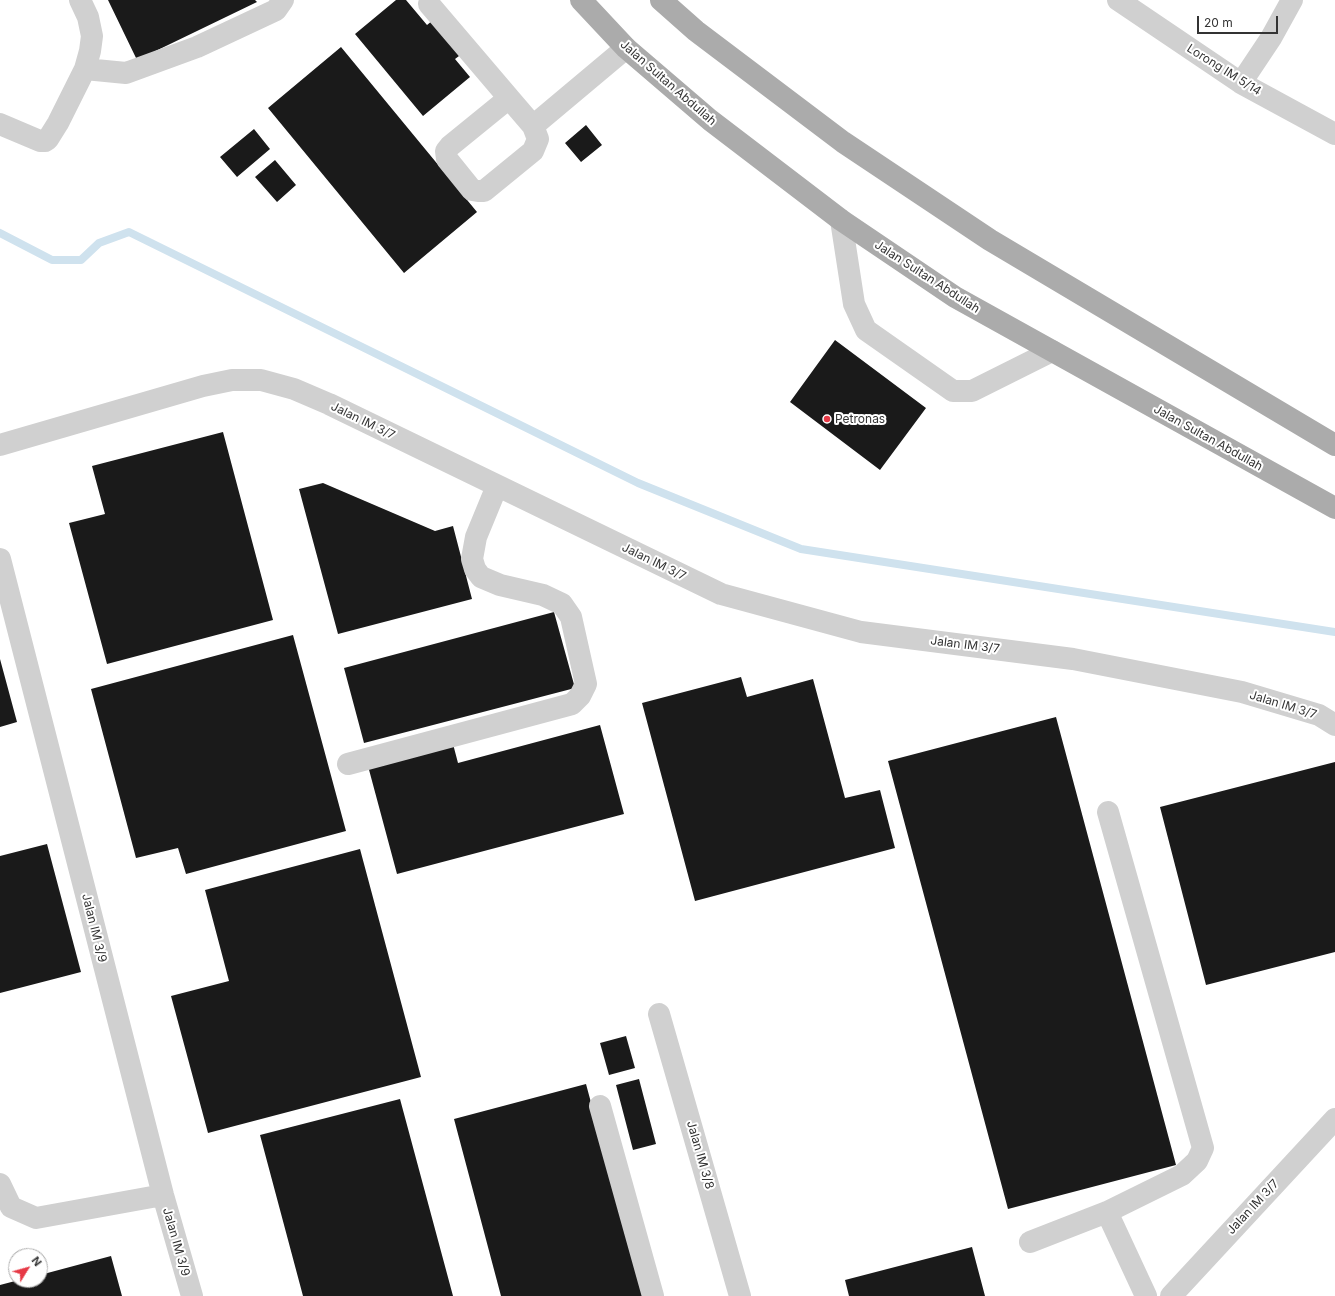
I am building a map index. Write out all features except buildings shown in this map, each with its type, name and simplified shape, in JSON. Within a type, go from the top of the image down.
[{"type":"main road","name":"Jalan Sultan Abdullah","points":[[581,0],[626,48],[710,120],[841,220],[955,297],[1335,508]]},
{"type":"main road","points":[[661,0],[696,31],[843,142],[990,240],[1329,437]]},
{"type":"main road","points":[[684,0],[696,31]]},
{"type":"street","points":[[0,124],[40,141],[45,141],[48,139],[58,123],[85,69],[90,51],[92,36],[88,17],[80,0]]},
{"type":"street","points":[[85,69],[126,73],[196,47],[276,10],[283,0]]},
{"type":"street","name":"Lorong IM 5/14","points":[[1118,0],[1241,83],[1335,134]]},
{"type":"street","points":[[1241,83],[1271,38],[1292,0]]},
{"type":"street","points":[[429,4],[510,98],[533,126],[538,140],[533,151],[484,190],[472,190],[447,159],[446,152],[450,146],[510,98]]},
{"type":"street","points":[[533,126],[626,48]]},
{"type":"street","points":[[841,220],[854,304],[866,330],[953,391],[972,391],[1052,351]]},
{"type":"street","name":"Jalan IM 3/7","points":[[0,445],[203,386],[232,380],[261,380],[294,389],[329,404],[721,594],[861,632],[1073,660],[1242,692],[1319,715],[1335,725]]},
{"type":"street","points":[[348,764],[572,704],[580,696],[586,684],[571,617],[562,604],[543,595],[500,585],[481,577],[475,569],[472,559],[476,537],[497,486]]},
{"type":"street","name":"Jalan IM 3/9","points":[[0,559],[163,1196],[192,1296]]},
{"type":"street","points":[[1030,1242],[1107,1212],[1182,1175],[1197,1161],[1203,1148],[1108,812]]},
{"type":"street","name":"Jalan IM 3/8","points":[[660,1014],[740,1296]]},
{"type":"street","points":[[600,1106],[653,1296]]},
{"type":"street","name":"Jalan IM 3/7","points":[[1171,1296],[1335,1119]]},
{"type":"street","points":[[0,1184],[11,1207],[36,1218],[163,1196]]},
{"type":"street","points":[[1107,1212],[1146,1296]]},
{"type":"waterway","points":[[0,233],[52,260],[81,260],[99,243],[129,232],[638,483],[801,549],[1335,632]]},
{"type":"place","name":"Petronas","points":[[827,419]]}]
